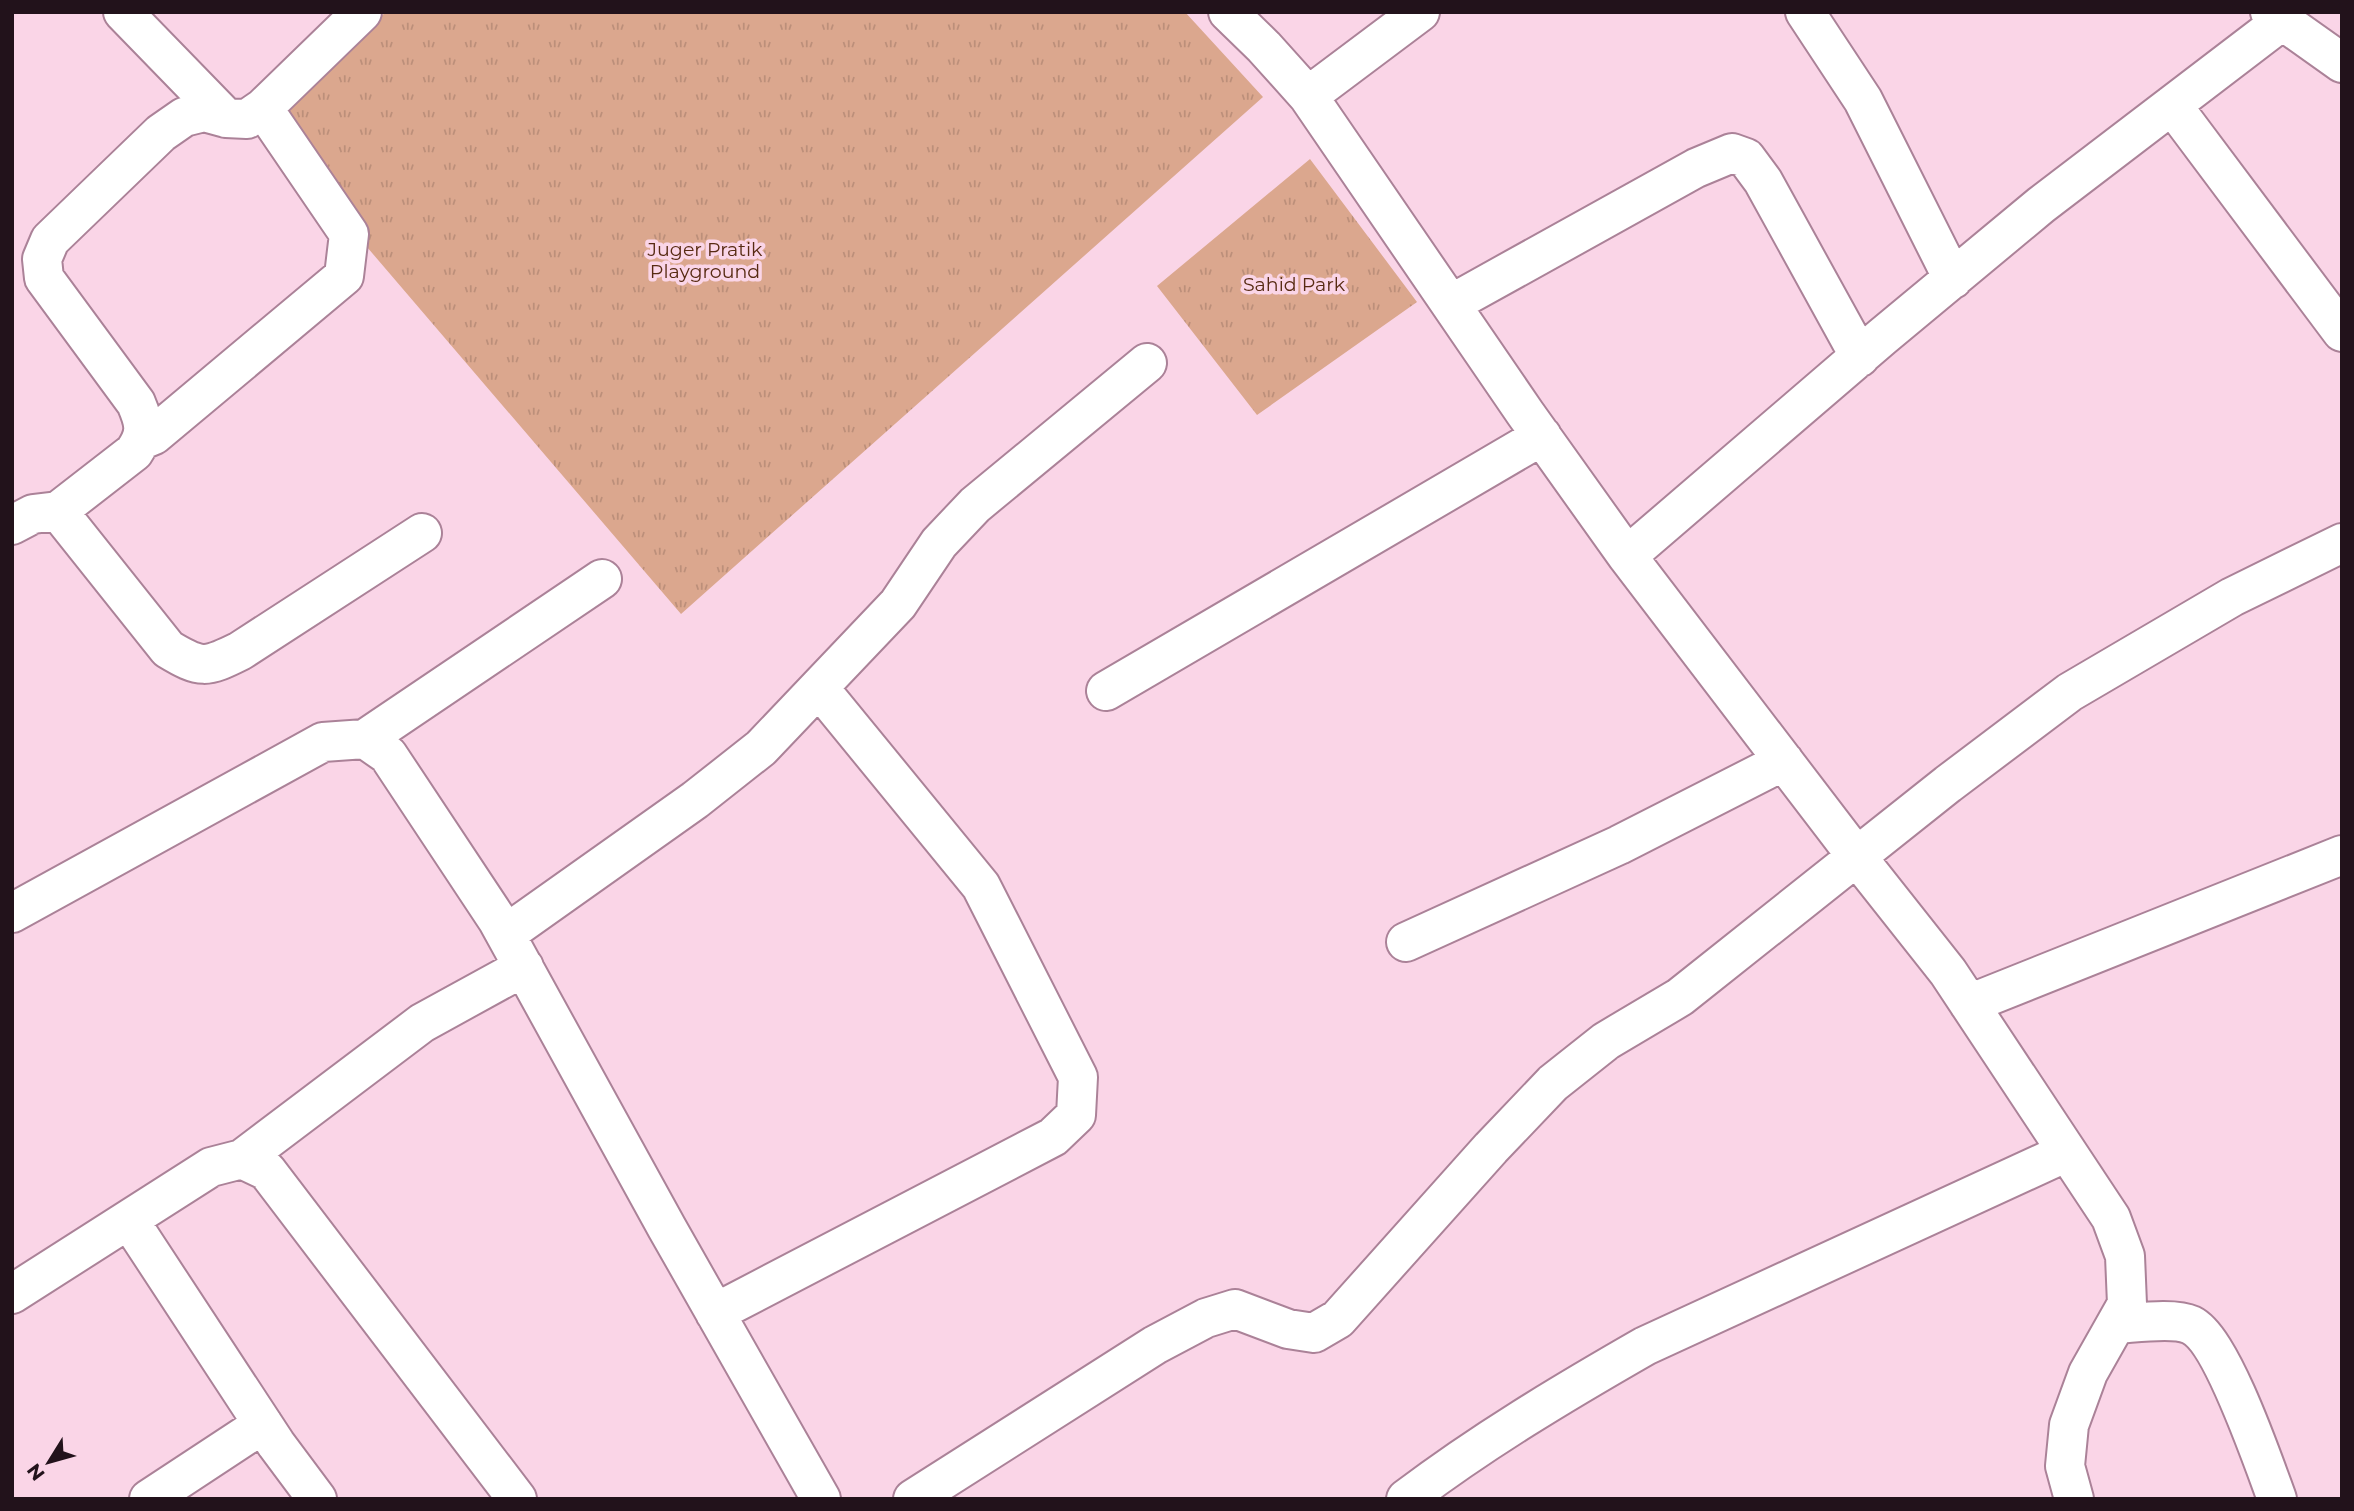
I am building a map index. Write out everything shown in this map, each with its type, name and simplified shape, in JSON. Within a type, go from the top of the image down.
[{"type":"street","points":[[123,12],[226,118]]},
{"type":"street","points":[[12,525],[33,514],[58,511],[134,452],[142,440],[144,422],[136,403],[44,278],[42,259],[50,240],[161,133],[184,117],[204,112],[226,118],[247,119],[263,108],[362,12]]},
{"type":"street","points":[[1228,12],[1308,96],[1627,556],[1857,857],[1948,971],[2111,1218],[2125,1256],[2127,1304],[2088,1373],[2069,1424],[2065,1466],[2074,1499]]},
{"type":"street","points":[[1308,96],[1420,12]]},
{"type":"street","points":[[1805,12],[1863,100],[1953,279]]},
{"type":"street","points":[[1627,556],[2041,205],[2172,105],[2276,16],[2342,64]]},
{"type":"street","points":[[2172,105],[2342,332]]},
{"type":"street","points":[[142,440],[155,435],[344,276],[349,234],[263,108]]},
{"type":"street","points":[[1451,304],[1696,168],[1732,153],[1746,158],[1763,181],[1860,356]]},
{"type":"street","points":[[12,1294],[211,1167],[242,1159],[515,951],[761,748],[898,604],[939,543],[975,505],[1147,363]]},
{"type":"street","points":[[1106,691],[1542,436]]},
{"type":"street","points":[[58,511],[168,649],[191,663],[202,664],[213,664],[240,651],[422,533]]},
{"type":"street","points":[[913,1499],[1155,1345],[1206,1318],[1235,1309],[1288,1329],[1314,1333],[1338,1319],[1553,1083],[1606,1041],[1680,997],[1948,784],[2070,692],[2232,597],[2342,543]]},
{"type":"street","points":[[12,913],[323,742],[365,738],[602,579]]},
{"type":"street","points":[[715,1312],[1053,1137],[1076,1115],[1078,1077],[981,886],[819,688]]},
{"type":"street","points":[[365,738],[388,755],[515,951],[821,1499]]},
{"type":"street","points":[[1406,942],[1619,845],[1784,761]]},
{"type":"street","points":[[1969,1004],[2342,855]]},
{"type":"street","points":[[1406,1499],[1444,1470],[1579,1384],[1645,1346],[2067,1152]]},
{"type":"street","points":[[242,1159],[267,1171],[517,1499]]},
{"type":"street","points":[[130,1220],[263,1424],[317,1499]]},
{"type":"street","points":[[2116,1324],[2175,1322],[2193,1325],[2210,1344],[2231,1380],[2277,1499]]},
{"type":"street","points":[[149,1499],[263,1424]]},
{"type":"green space","name":"Juger Pratik Playground","points":[[386,12],[1185,12],[1263,97],[681,614],[260,122]]},
{"type":"green space","name":"Sahid Park","points":[[1310,159],[1417,302],[1257,415],[1157,286]]}]
